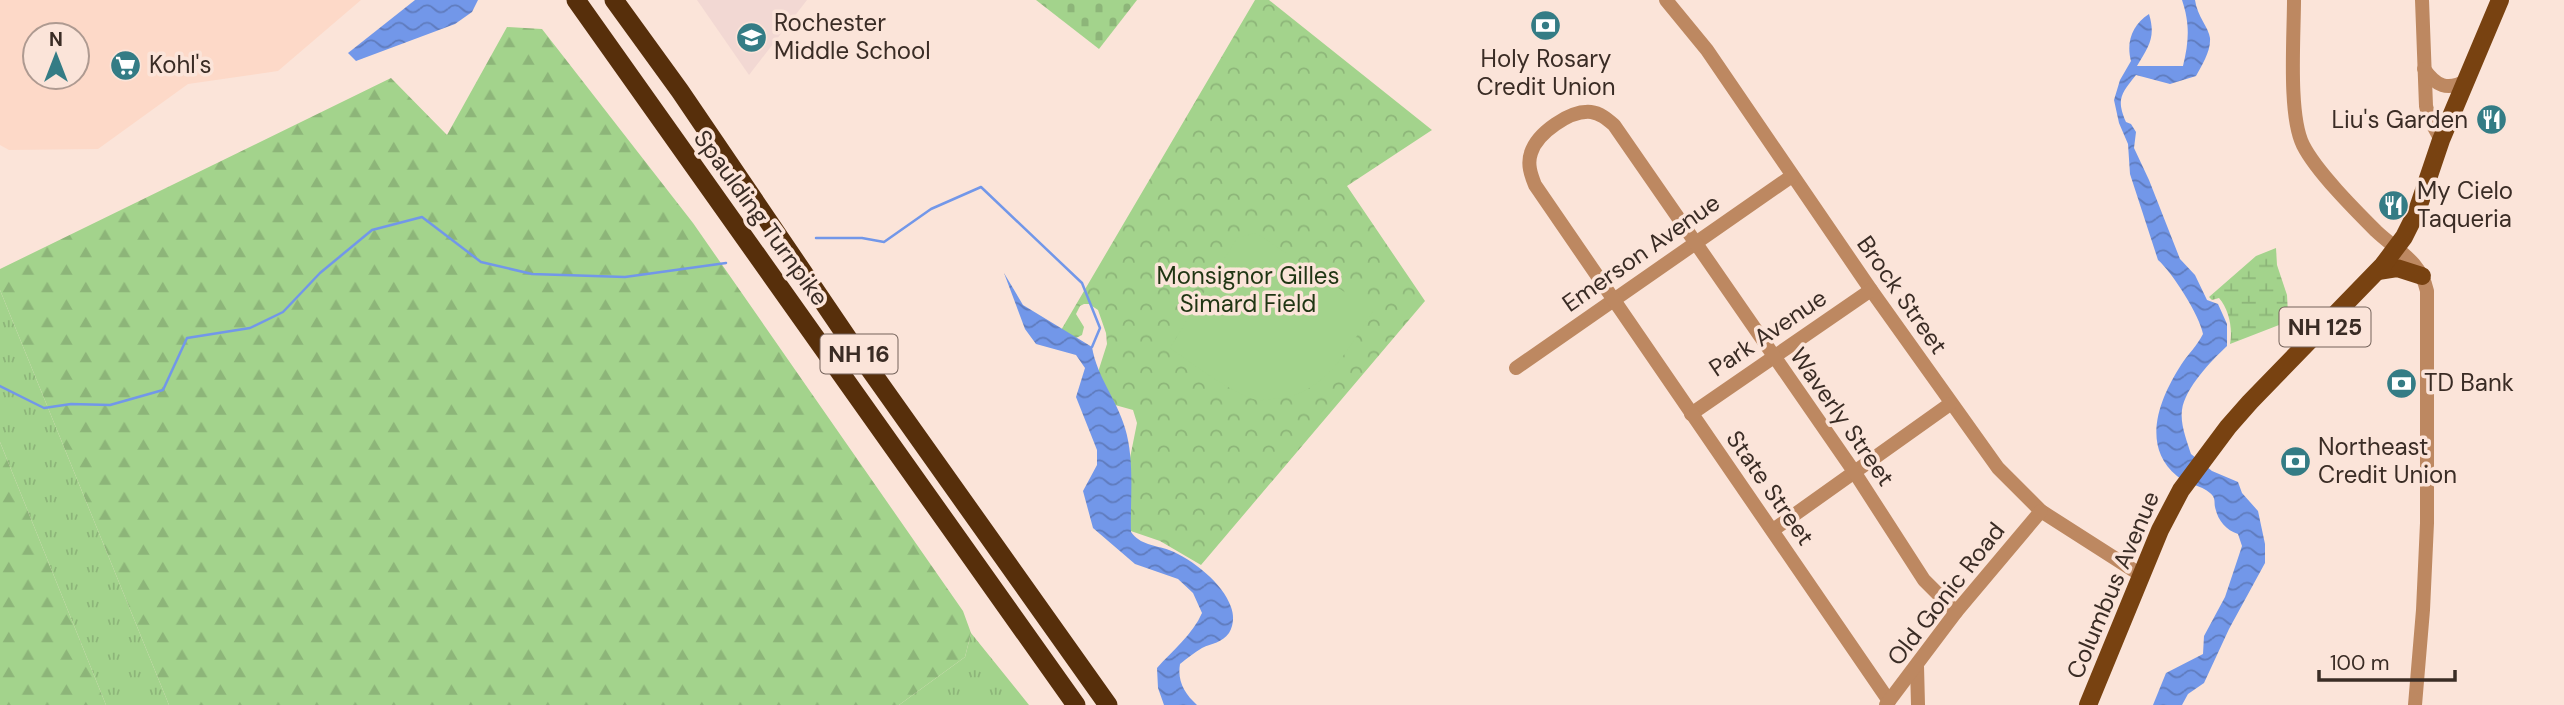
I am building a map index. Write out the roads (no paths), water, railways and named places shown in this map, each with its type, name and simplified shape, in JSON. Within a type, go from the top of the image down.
[{"type":"highway","points":[[564,0],[624,67]]},
{"type":"highway","name":"Spaulding Turnpike","points":[[576,0],[1076,705]]},
{"type":"highway","name":"Spaulding Turnpike","points":[[614,0],[680,91],[849,340],[1108,705]]},
{"type":"main road","name":"Columbus Avenue","points":[[2088,705],[2165,519],[2186,484],[2203,459],[2261,389],[2321,331],[2398,247],[2413,221],[2441,140],[2500,0]]},
{"type":"main road","points":[[2378,271],[2397,268],[2422,276]]},
{"type":"street","name":"Brock Street","points":[[1666,0],[1707,50],[1950,404],[1998,468],[2040,511],[2141,575]]},
{"type":"street","points":[[2294,0],[2295,111],[2302,143],[2337,189],[2378,233],[2414,262],[2427,291],[2427,523],[2415,705]]},
{"type":"street","points":[[2423,0],[2424,92],[2428,118],[2441,140]]},
{"type":"street","points":[[2424,69],[2431,79],[2444,87],[2458,86],[2466,81]]},
{"type":"street","name":"Waverly Street","points":[[1614,300],[1535,185],[1531,175],[1530,154],[1535,144],[1550,129],[1582,112],[1593,112],[1609,121],[1697,242],[1924,580],[1956,612]]},
{"type":"street","name":"Emerson Avenue","points":[[1516,368],[1792,176]]},
{"type":"street","name":"Park Avenue","points":[[1691,414],[1871,290]]},
{"type":"street","name":"State Street","points":[[1614,300],[1773,530],[1888,703]]},
{"type":"street","points":[[1773,530],[1950,404]]},
{"type":"street","name":"Old Gonic Road","points":[[1888,703],[1956,612],[2040,511]]},
{"type":"street","points":[[1917,666],[1918,705]]},
{"type":"water","points":[[415,0],[478,0],[472,12],[455,24],[356,61],[348,53]]},
{"type":"water","points":[[2182,0],[2195,0],[2210,38],[2208,53],[2196,76],[2170,84],[2136,75],[2124,92],[2121,108],[2126,122],[2131,124],[2136,132],[2134,148],[2180,259],[2195,275],[2207,300],[2218,304],[2227,324],[2227,346],[2200,375],[2184,402],[2183,427],[2191,454],[2212,471],[2238,482],[2242,493],[2258,511],[2265,544],[2265,563],[2229,629],[2204,683],[2188,694],[2182,705],[2153,705],[2166,673],[2203,654],[2204,636],[2225,597],[2242,546],[2238,534],[2220,521],[2212,495],[2177,476],[2166,464],[2159,450],[2157,421],[2166,392],[2203,334],[2185,295],[2158,260],[2130,174],[2128,144],[2119,123],[2114,100],[2120,80],[2131,61],[2129,47],[2132,34],[2138,23],[2149,14],[2152,29],[2150,41],[2137,66],[2183,66],[2188,33]]},
{"type":"water","points":[[1004,273],[1023,305],[1092,347],[1128,441],[1131,466],[1131,532],[1143,542],[1187,559],[1214,581],[1227,598],[1233,617],[1231,630],[1220,641],[1202,648],[1180,664],[1183,687],[1197,705],[1164,705],[1158,688],[1157,668],[1188,635],[1202,613],[1193,593],[1178,579],[1135,564],[1093,528],[1083,491],[1097,465],[1097,450],[1076,397],[1085,368],[1076,355],[1036,344],[1025,329]]},
{"type":"waterway","points":[[816,238],[862,238],[884,242],[931,209],[981,187],[1082,283],[1100,328],[1092,347]]},
{"type":"waterway","points":[[0,386],[44,408],[71,404],[110,405],[163,390],[187,338],[250,328],[283,312],[320,273],[372,230],[422,217],[481,262],[532,274],[625,277],[726,263]]},
{"type":"place","name":"Holy Rosary Credit Union","points":[[1546,25]]},
{"type":"place","name":"Rochester Middle School","points":[[751,37]]},
{"type":"place","name":"Kohl's","points":[[126,65]]},
{"type":"place","name":"Liu's Garden","points":[[2491,120]]},
{"type":"place","name":"My Cielo Taqueria","points":[[2394,205]]},
{"type":"place","name":"TD Bank","points":[[2401,383]]},
{"type":"place","name":"Northeast Credit Union","points":[[2295,461]]},
{"type":"park label","name":"Monsignor Gilles Simard Field","points":[[1248,290]]}]
